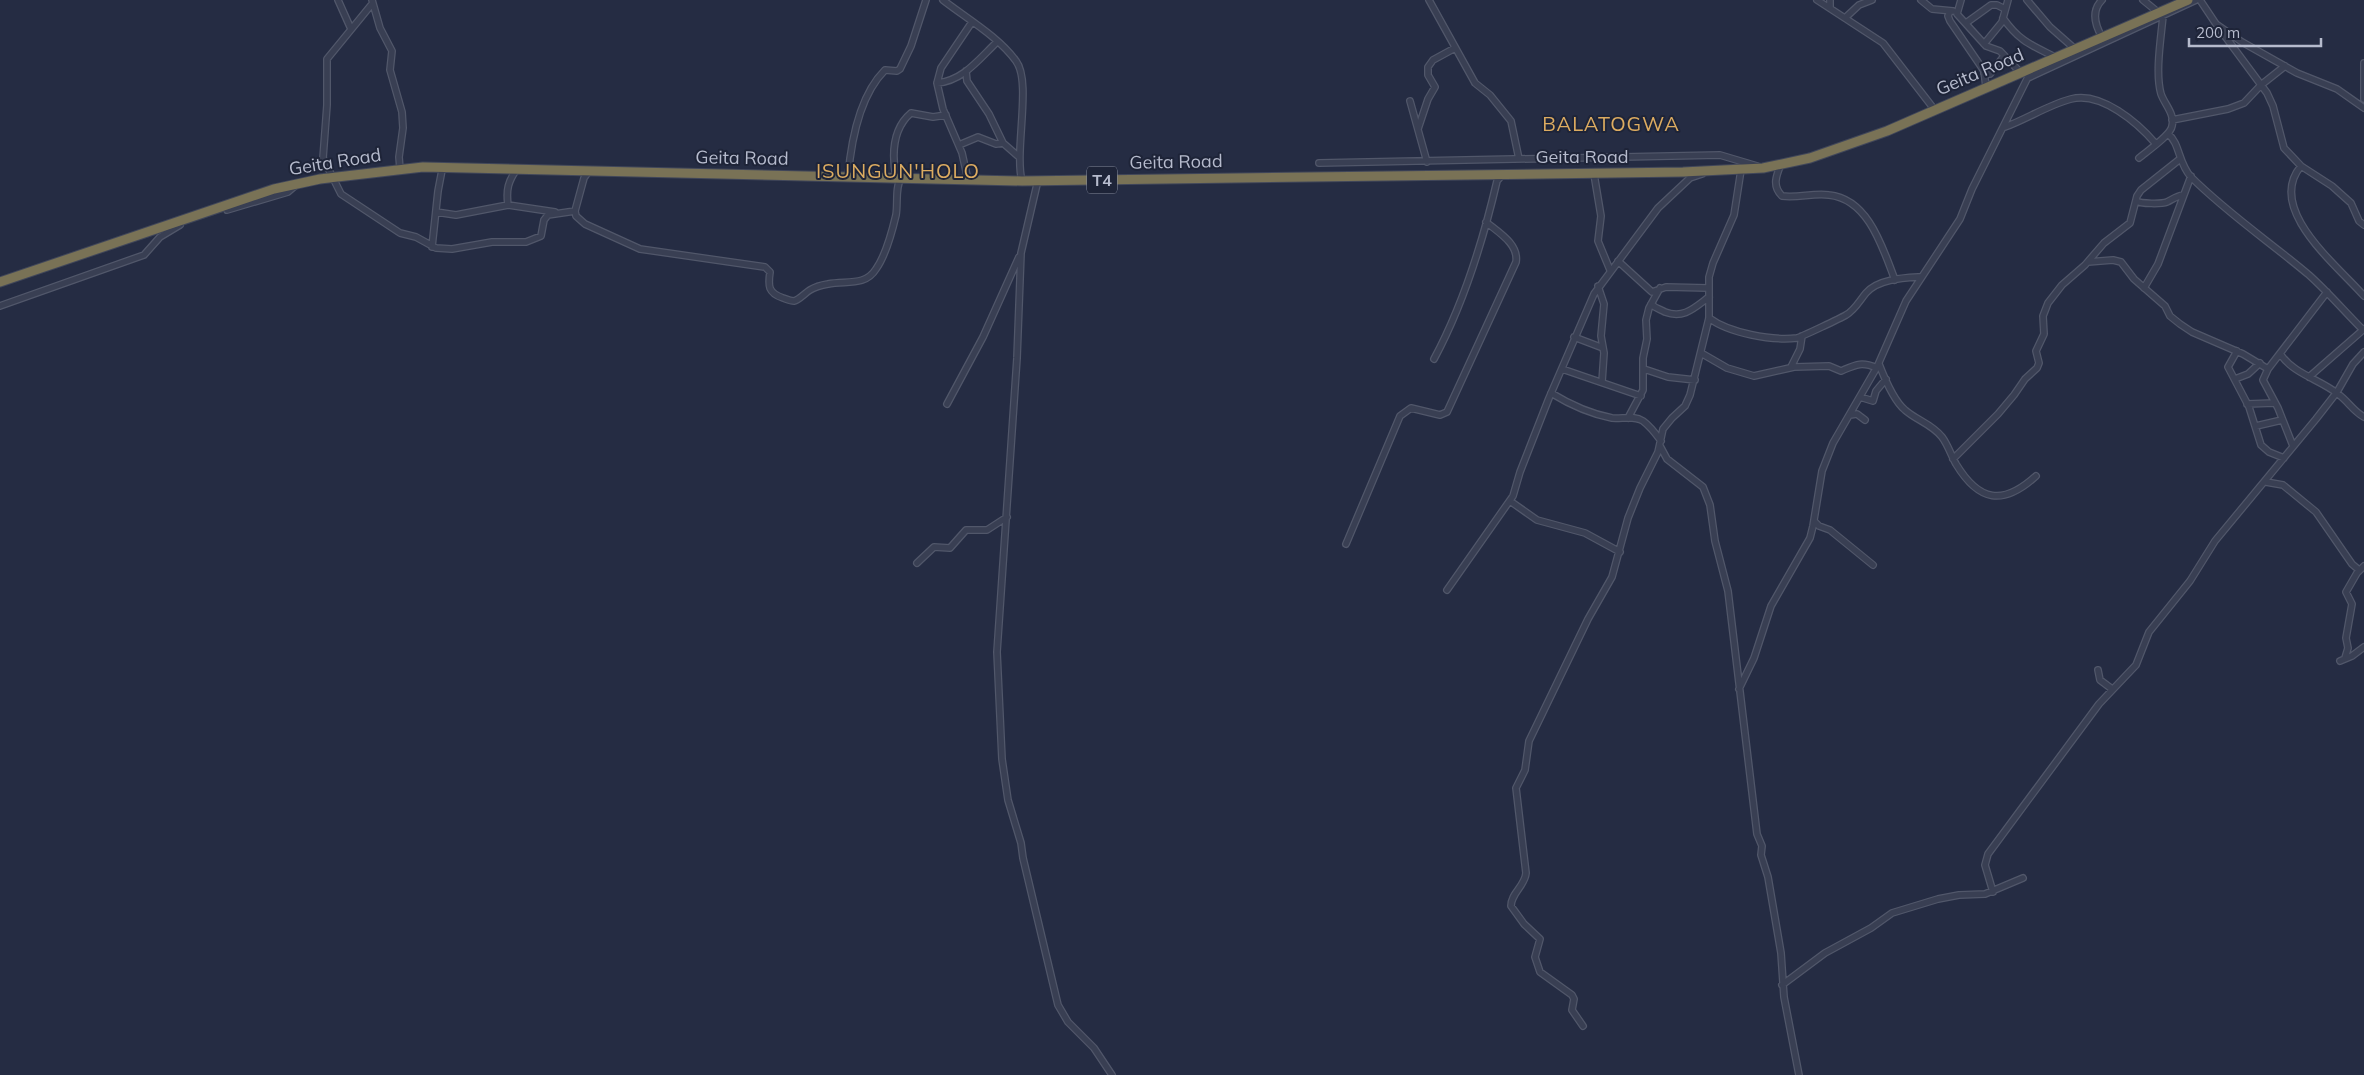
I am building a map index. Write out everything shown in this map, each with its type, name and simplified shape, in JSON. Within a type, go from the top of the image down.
[{"type":"highway","name":"Geita Road","points":[[0,282],[235,202],[299,183],[400,169],[518,169],[1022,181],[1596,173],[1764,168],[1810,158],[1879,134],[2188,0]]},
{"type":"street","points":[[338,0],[351,29]]},
{"type":"street","points":[[848,177],[853,145],[867,94],[884,70],[897,72],[900,70],[911,46],[926,0]]},
{"type":"street","points":[[943,0],[997,42],[1016,61],[1022,75],[1019,157],[1022,181]]},
{"type":"street","points":[[1430,0],[1454,48],[1475,83],[1490,95],[1511,121],[1519,159]]},
{"type":"street","points":[[1817,0],[1883,43],[1934,109]]},
{"type":"street","points":[[1830,0],[1830,8]]},
{"type":"street","points":[[1845,18],[1859,6],[1872,0]]},
{"type":"street","points":[[1922,0],[1932,9],[1957,13],[1988,48],[2000,51],[2020,72]]},
{"type":"street","points":[[1957,13],[1961,0]]},
{"type":"street","points":[[1984,44],[1997,29],[2003,18],[2008,0]]},
{"type":"street","points":[[2027,0],[2050,27],[2075,49]]},
{"type":"street","points":[[2102,0],[2097,6],[2095,19],[2102,38]]},
{"type":"street","points":[[2143,0],[2164,10]]},
{"type":"street","points":[[2028,77],[2164,10],[2196,0]]},
{"type":"street","points":[[2200,0],[2261,85],[2273,106],[2284,148],[2302,166],[2332,186],[2351,203],[2359,220],[2364,225]]},
{"type":"street","points":[[372,2],[370,10],[351,29],[327,59],[328,87],[323,158],[345,199],[400,233],[416,236],[432,247],[452,249],[492,242],[534,240],[541,236],[546,216],[558,212]]},
{"type":"street","points":[[372,2],[380,28],[392,51],[390,70],[402,112],[403,128],[399,157],[400,169]]},
{"type":"street","points":[[1966,24],[1994,2],[2005,9]]},
{"type":"street","points":[[2139,158],[2168,134],[2172,126],[2171,111],[2162,94],[2160,83],[2164,10]]},
{"type":"street","points":[[1950,11],[1948,16],[1952,26],[1980,64],[1984,73],[1986,87]]},
{"type":"street","points":[[2003,18],[2014,33],[2025,42],[2055,57]]},
{"type":"street","points":[[968,180],[959,145],[938,95],[937,83],[941,68],[972,22]]},
{"type":"street","points":[[2216,24],[2297,74],[2337,89],[2364,108]]},
{"type":"street","points":[[937,83],[947,82],[966,71],[997,42]]},
{"type":"street","points":[[1418,129],[1434,87],[1428,75],[1428,67],[1433,60],[1454,48]]},
{"type":"street","points":[[1984,73],[1990,74],[1993,72],[2004,56]]},
{"type":"street","points":[[2364,63],[2364,99]]},
{"type":"street","points":[[1739,689],[1754,658],[1768,613],[1810,538],[1822,471],[1833,442],[1878,366],[1899,315],[1920,278],[1960,219],[1972,189],[2028,77],[2038,64]]},
{"type":"street","points":[[2172,120],[2228,109],[2244,103],[2261,85],[2285,66]]},
{"type":"street","points":[[966,71],[967,81],[989,114],[1003,144],[1019,157]]},
{"type":"street","points":[[2004,127],[2062,102],[2082,97],[2099,101],[2131,119],[2156,144]]},
{"type":"street","points":[[1410,101],[1427,162]]},
{"type":"street","points":[[589,171],[584,178],[575,211],[576,216],[585,224],[640,249],[765,267],[770,272],[769,288],[773,295],[795,301],[816,288],[829,284],[848,284],[867,278],[876,269],[892,230],[897,203],[898,178],[893,161],[894,142],[911,113],[933,117],[946,115]]},
{"type":"street","points":[[2168,134],[2174,140],[2180,158],[2191,176],[2231,213],[2279,250],[2327,292],[2363,330],[2309,377]]},
{"type":"street","points":[[959,145],[978,137],[996,144],[1003,144]]},
{"type":"street","points":[[1319,163],[1720,155],[1764,168]]},
{"type":"street","points":[[1954,459],[1998,414],[2025,379],[2037,368],[2036,351],[2044,334],[2044,316],[2048,303],[2062,285],[2088,262],[2104,243],[2130,224],[2141,190],[2180,158]]},
{"type":"street","points":[[1781,164],[1775,183],[1778,192],[1782,196],[1829,195],[1843,198],[1854,205],[1870,224],[1881,243],[1895,280]]},
{"type":"street","points":[[2302,166],[2295,177],[2292,188],[2291,204],[2295,215],[2312,238],[2364,296]]},
{"type":"street","points":[[432,247],[442,170],[447,168]]},
{"type":"street","points":[[508,205],[507,187],[510,179],[518,169]]},
{"type":"street","points":[[1583,1026],[1572,1010],[1574,999],[1572,995],[1540,972],[1535,957],[1540,940],[1524,924],[1511,906],[1512,900],[1523,884],[1526,873],[1516,788],[1525,770],[1526,750],[1533,730],[1588,619],[1612,577],[1632,506],[1660,444],[1666,424],[1687,402],[1695,380],[1709,318],[1708,288],[1713,263],[1734,215],[1742,170]]},
{"type":"street","points":[[1447,590],[1510,502],[1574,337],[1598,286],[1658,208],[1675,190],[1690,178],[1709,171]]},
{"type":"street","points":[[1596,173],[1594,174],[1597,200],[1601,216],[1598,241],[1610,270]]},
{"type":"street","points":[[1434,358],[1444,342],[1457,313],[1497,181],[1503,174]]},
{"type":"street","points":[[2144,288],[2158,264],[2191,176]]},
{"type":"street","points":[[1038,180],[1021,253],[1018,340],[999,598],[997,652],[1002,759],[1008,800],[1021,843],[1028,882],[1058,1005],[1068,1022],[1094,1048],[1112,1075]]},
{"type":"street","points":[[0,306],[144,255],[160,236],[176,226],[288,192],[299,183]]},
{"type":"street","points":[[2136,201],[2142,204],[2164,203],[2183,195]]},
{"type":"street","points":[[436,212],[456,215],[508,205],[558,212],[575,211]]},
{"type":"street","points":[[1346,544],[1400,416],[1411,408],[1440,415],[1447,412],[1516,262],[1516,251],[1512,245],[1486,222]]},
{"type":"street","points":[[947,404],[983,337],[1021,253]]},
{"type":"street","points":[[2088,262],[2117,260],[2144,288],[2166,306],[2170,316],[2192,332],[2237,351],[2268,369]]},
{"type":"street","points":[[1618,261],[1652,292],[1660,288],[1708,288]]},
{"type":"street","points":[[1709,318],[1724,328],[1734,331],[1760,336],[1796,338],[1848,315],[1871,288],[1895,280],[1920,278]]},
{"type":"street","points":[[1598,286],[1604,304],[1601,336],[1603,348],[1602,382]]},
{"type":"street","points":[[1628,418],[1644,390],[1643,358],[1647,339],[1646,320],[1651,304],[1660,288]]},
{"type":"street","points":[[2293,446],[2263,380],[2268,369],[2281,355],[2327,292]]},
{"type":"street","points":[[1651,304],[1670,314],[1680,315],[1690,311],[1709,297]]},
{"type":"street","points":[[1791,367],[1800,349],[1802,336]]},
{"type":"street","points":[[1574,337],[1603,348]]},
{"type":"street","points":[[2237,351],[2228,367],[2248,404],[2259,440],[2264,448],[2284,458]]},
{"type":"street","points":[[1992,892],[1985,865],[1988,854],[2112,689],[2139,661],[2148,632],[2188,584],[2215,541],[2266,482],[2337,392],[2354,364],[2364,352]]},
{"type":"street","points":[[1701,353],[1727,368],[1754,376],[1791,367],[1823,368],[1829,366],[1841,371],[1851,365],[1878,366]]},
{"type":"street","points":[[2281,355],[2288,363],[2309,377],[2337,392],[2352,409],[2364,418]]},
{"type":"street","points":[[2234,380],[2248,374],[2260,363]]},
{"type":"street","points":[[1878,366],[1902,408],[1943,438],[1973,488],[1984,495],[2006,494],[2023,488],[2036,476]]},
{"type":"street","points":[[1562,369],[1641,396]]},
{"type":"street","points":[[1644,369],[1668,377],[1695,380]]},
{"type":"street","points":[[1860,397],[1873,401],[1877,390],[1886,379]]},
{"type":"street","points":[[1551,394],[1601,414],[1635,418],[1643,421],[1660,444],[1667,459],[1696,480],[1707,496],[1715,541],[1726,581],[1757,834],[1762,846],[1761,855],[1768,878],[1781,953],[1782,985],[1799,1075]]},
{"type":"street","points":[[2248,404],[2274,403]]},
{"type":"street","points":[[1850,415],[1857,414],[1864,420]]},
{"type":"street","points":[[2256,426],[2282,420]]},
{"type":"street","points":[[2266,482],[2283,485],[2316,512],[2348,559],[2362,568],[2346,592],[2352,604],[2346,638],[2348,648],[2343,660],[2364,647]]},
{"type":"street","points":[[1510,502],[1537,520],[1585,533],[1620,552]]},
{"type":"street","points":[[917,563],[934,547],[950,548],[966,530],[986,530],[1006,517]]},
{"type":"street","points":[[1814,521],[1821,527],[1830,530],[1873,565]]},
{"type":"street","points":[[2098,670],[2100,680],[2112,689]]},
{"type":"street","points":[[1782,985],[1825,953],[1871,928],[1892,914],[1938,899],[1992,892],[2023,878]]},
{"type":"district","name":"BALATOGWA","points":[[1611,124]]},
{"type":"district","name":"ISUNGUN'HOLO","points":[[898,171]]}]
